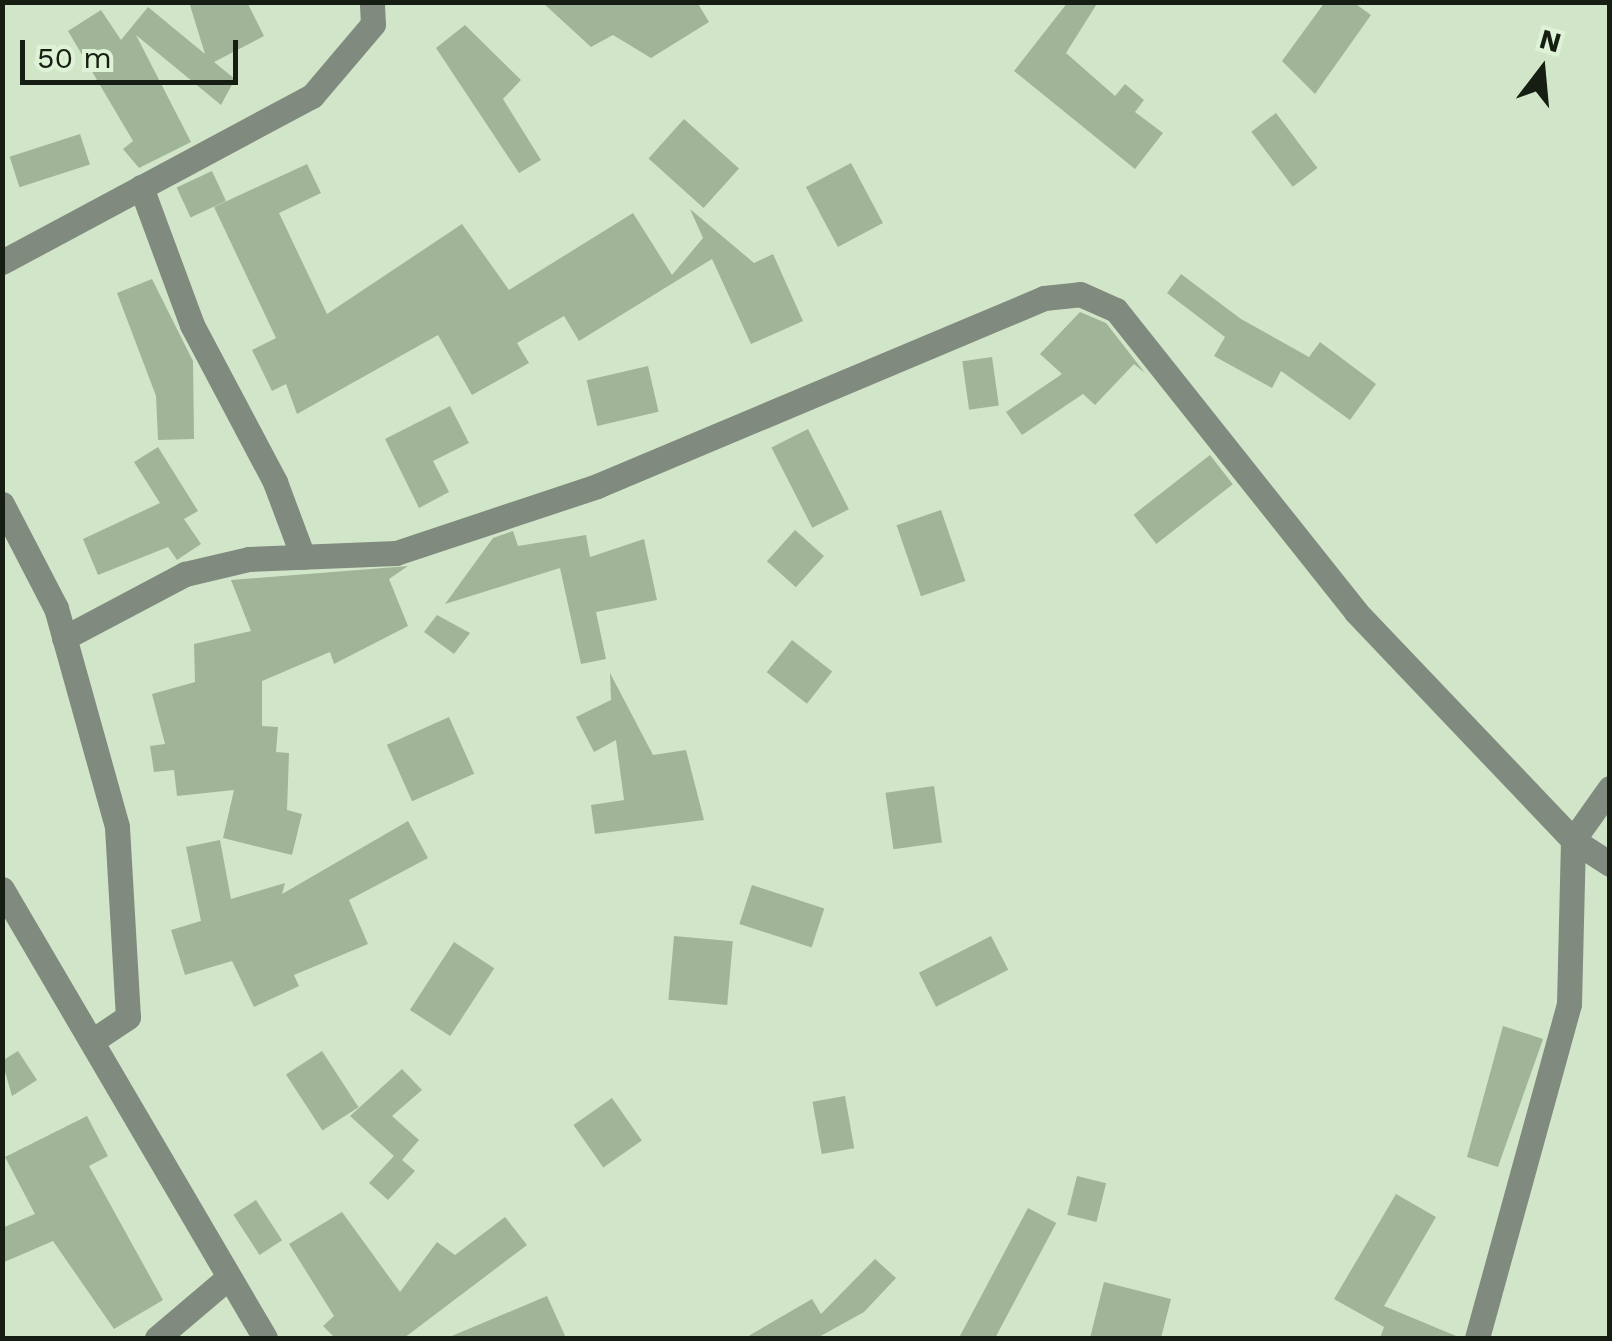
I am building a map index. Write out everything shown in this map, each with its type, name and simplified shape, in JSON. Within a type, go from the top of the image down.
[{"type":"street","points":[[2,262],[312,96],[373,24],[372,2]]},
{"type":"street","points":[[141,188],[192,325],[275,482],[302,557]]},
{"type":"street","points":[[64,638],[185,574],[302,557],[396,552],[598,486],[1044,298],[1080,294],[1116,310],[1356,612],[1573,840],[1610,864]]},
{"type":"street","points":[[2,504],[64,638],[117,827],[128,1017],[92,1042]]},
{"type":"street","points":[[1477,1338],[1569,1004],[1573,840],[1610,788]]},
{"type":"street","points":[[2,889],[265,1338]]},
{"type":"street","points":[[157,1338],[229,1277]]},
{"type":"building","points":[[189,2],[247,2],[264,36],[214,62],[235,79],[221,105],[136,35],[191,142],[139,168],[123,149],[133,141],[68,31],[101,10],[121,40],[148,7],[205,54]]},
{"type":"building","points":[[542,2],[697,2],[709,22],[651,58],[613,35],[591,47]]},
{"type":"building","points":[[1068,2],[1098,2],[1066,53],[1115,96],[1125,84],[1144,100],[1135,112],[1163,133],[1135,169],[1014,71]]},
{"type":"building","points":[[1325,2],[1353,2],[1371,15],[1315,94],[1282,61]]},
{"type":"building","points":[[465,25],[521,80],[503,99],[541,160],[519,173],[436,48]]},
{"type":"building","points":[[1276,113],[1318,168],[1293,187],[1251,132]]},
{"type":"building","points":[[684,119],[739,169],[704,208],[649,158]]},
{"type":"building","points":[[80,134],[90,164],[20,187],[10,157]]},
{"type":"building","points":[[851,163],[883,223],[838,247],[806,187]]},
{"type":"building","points":[[307,164],[321,193],[279,213],[327,314],[462,224],[509,290],[633,213],[672,275],[703,238],[690,209],[754,263],[773,254],[803,321],[751,344],[712,259],[579,341],[564,316],[517,343],[529,363],[472,395],[438,335],[297,414],[286,384],[272,391],[252,350],[276,338],[214,207]]},
{"type":"building","points":[[212,171],[226,201],[191,217],[177,187]]},
{"type":"building","points":[[1181,274],[1241,319],[1309,357],[1320,342],[1376,384],[1350,420],[1281,371],[1272,388],[1214,356],[1225,337],[1167,293]]},
{"type":"building","points":[[152,279],[193,361],[194,439],[158,440],[156,396],[117,293]]},
{"type":"building","points":[[1080,312],[1106,323],[1145,373],[1134,364],[1095,405],[1083,394],[1022,435],[1006,412],[1062,374],[1040,354]]},
{"type":"building","points":[[992,357],[999,406],[969,410],[962,361]]},
{"type":"building","points":[[648,366],[659,412],[597,426],[587,380]]},
{"type":"building","points":[[450,406],[469,443],[433,461],[449,492],[419,508],[385,439]]},
{"type":"building","points":[[808,429],[849,509],[812,528],[771,448]]},
{"type":"building","points":[[158,447],[198,511],[184,519],[201,544],[177,560],[168,547],[98,575],[83,539],[160,503],[134,462]]},
{"type":"building","points":[[1210,455],[1233,484],[1156,544],[1134,515]]},
{"type":"building","points":[[941,510],[965,581],[921,596],[897,525]]},
{"type":"building","points":[[795,530],[824,556],[796,587],[767,561]]},
{"type":"building","points":[[513,531],[518,546],[586,535],[590,557],[644,539],[657,600],[596,612],[606,659],[581,664],[560,568],[445,604],[493,538]]},
{"type":"building","points":[[408,566],[389,579],[408,626],[334,664],[330,652],[262,681],[262,726],[278,727],[276,752],[289,753],[287,810],[302,814],[292,855],[223,838],[234,790],[177,796],[174,770],[154,772],[150,746],[165,744],[152,694],[195,682],[194,644],[251,631],[231,580]]},
{"type":"building","points":[[437,615],[470,633],[454,654],[424,632]]},
{"type":"building","points":[[792,640],[832,671],[807,704],[767,672]]},
{"type":"building","points":[[610,673],[653,755],[686,750],[704,820],[595,834],[591,805],[624,800],[616,740],[594,752],[576,717],[611,700]]},
{"type":"building","points":[[449,717],[474,774],[412,801],[387,745]]},
{"type":"building","points":[[934,786],[942,842],[893,849],[885,793]]},
{"type":"building","points":[[408,821],[428,858],[349,900],[368,944],[294,975],[299,986],[254,1007],[232,961],[185,975],[171,930],[201,921],[186,847],[220,840],[231,899],[285,883],[282,894]]},
{"type":"building","points":[[752,885],[824,908],[812,947],[739,924]]},
{"type":"building","points":[[674,936],[733,941],[727,1005],[668,1000]]},
{"type":"building","points":[[991,936],[1008,970],[936,1007],[919,973]]},
{"type":"building","points":[[454,942],[494,968],[450,1036],[410,1010]]},
{"type":"building","points":[[1503,1026],[1543,1039],[1498,1167],[1467,1157]]},
{"type":"building","points":[[18,1051],[37,1080],[12,1096],[2,1061]]},
{"type":"building","points":[[322,1051],[358,1107],[322,1131],[286,1074]]},
{"type":"building","points":[[402,1069],[422,1090],[392,1116],[419,1140],[402,1160],[415,1171],[388,1200],[369,1183],[394,1156],[350,1116]]},
{"type":"building","points":[[845,1096],[854,1148],[822,1154],[813,1102]]},
{"type":"building","points":[[612,1098],[642,1141],[603,1168],[573,1125]]},
{"type":"building","points":[[87,1116],[108,1156],[89,1166],[163,1300],[114,1329],[53,1241],[2,1263],[2,1228],[35,1214],[5,1157]]},
{"type":"building","points":[[1077,1176],[1106,1183],[1096,1222],[1067,1215]]},
{"type":"building","points":[[1396,1194],[1436,1217],[1384,1306],[1461,1338],[1380,1338],[1384,1327],[1334,1299]]},
{"type":"building","points":[[256,1200],[282,1240],[259,1255],[233,1215]]},
{"type":"building","points":[[1028,1208],[1056,1223],[995,1338],[959,1338]]},
{"type":"building","points":[[342,1212],[400,1292],[437,1242],[455,1255],[505,1217],[527,1245],[404,1338],[335,1338],[323,1326],[334,1316],[289,1244]]},
{"type":"building","points":[[875,1259],[896,1278],[864,1312],[817,1338],[745,1338],[812,1299],[821,1314]]},
{"type":"building","points":[[1104,1282],[1171,1299],[1161,1338],[1090,1338]]},
{"type":"building","points":[[547,1296],[566,1338],[447,1338]]}]
